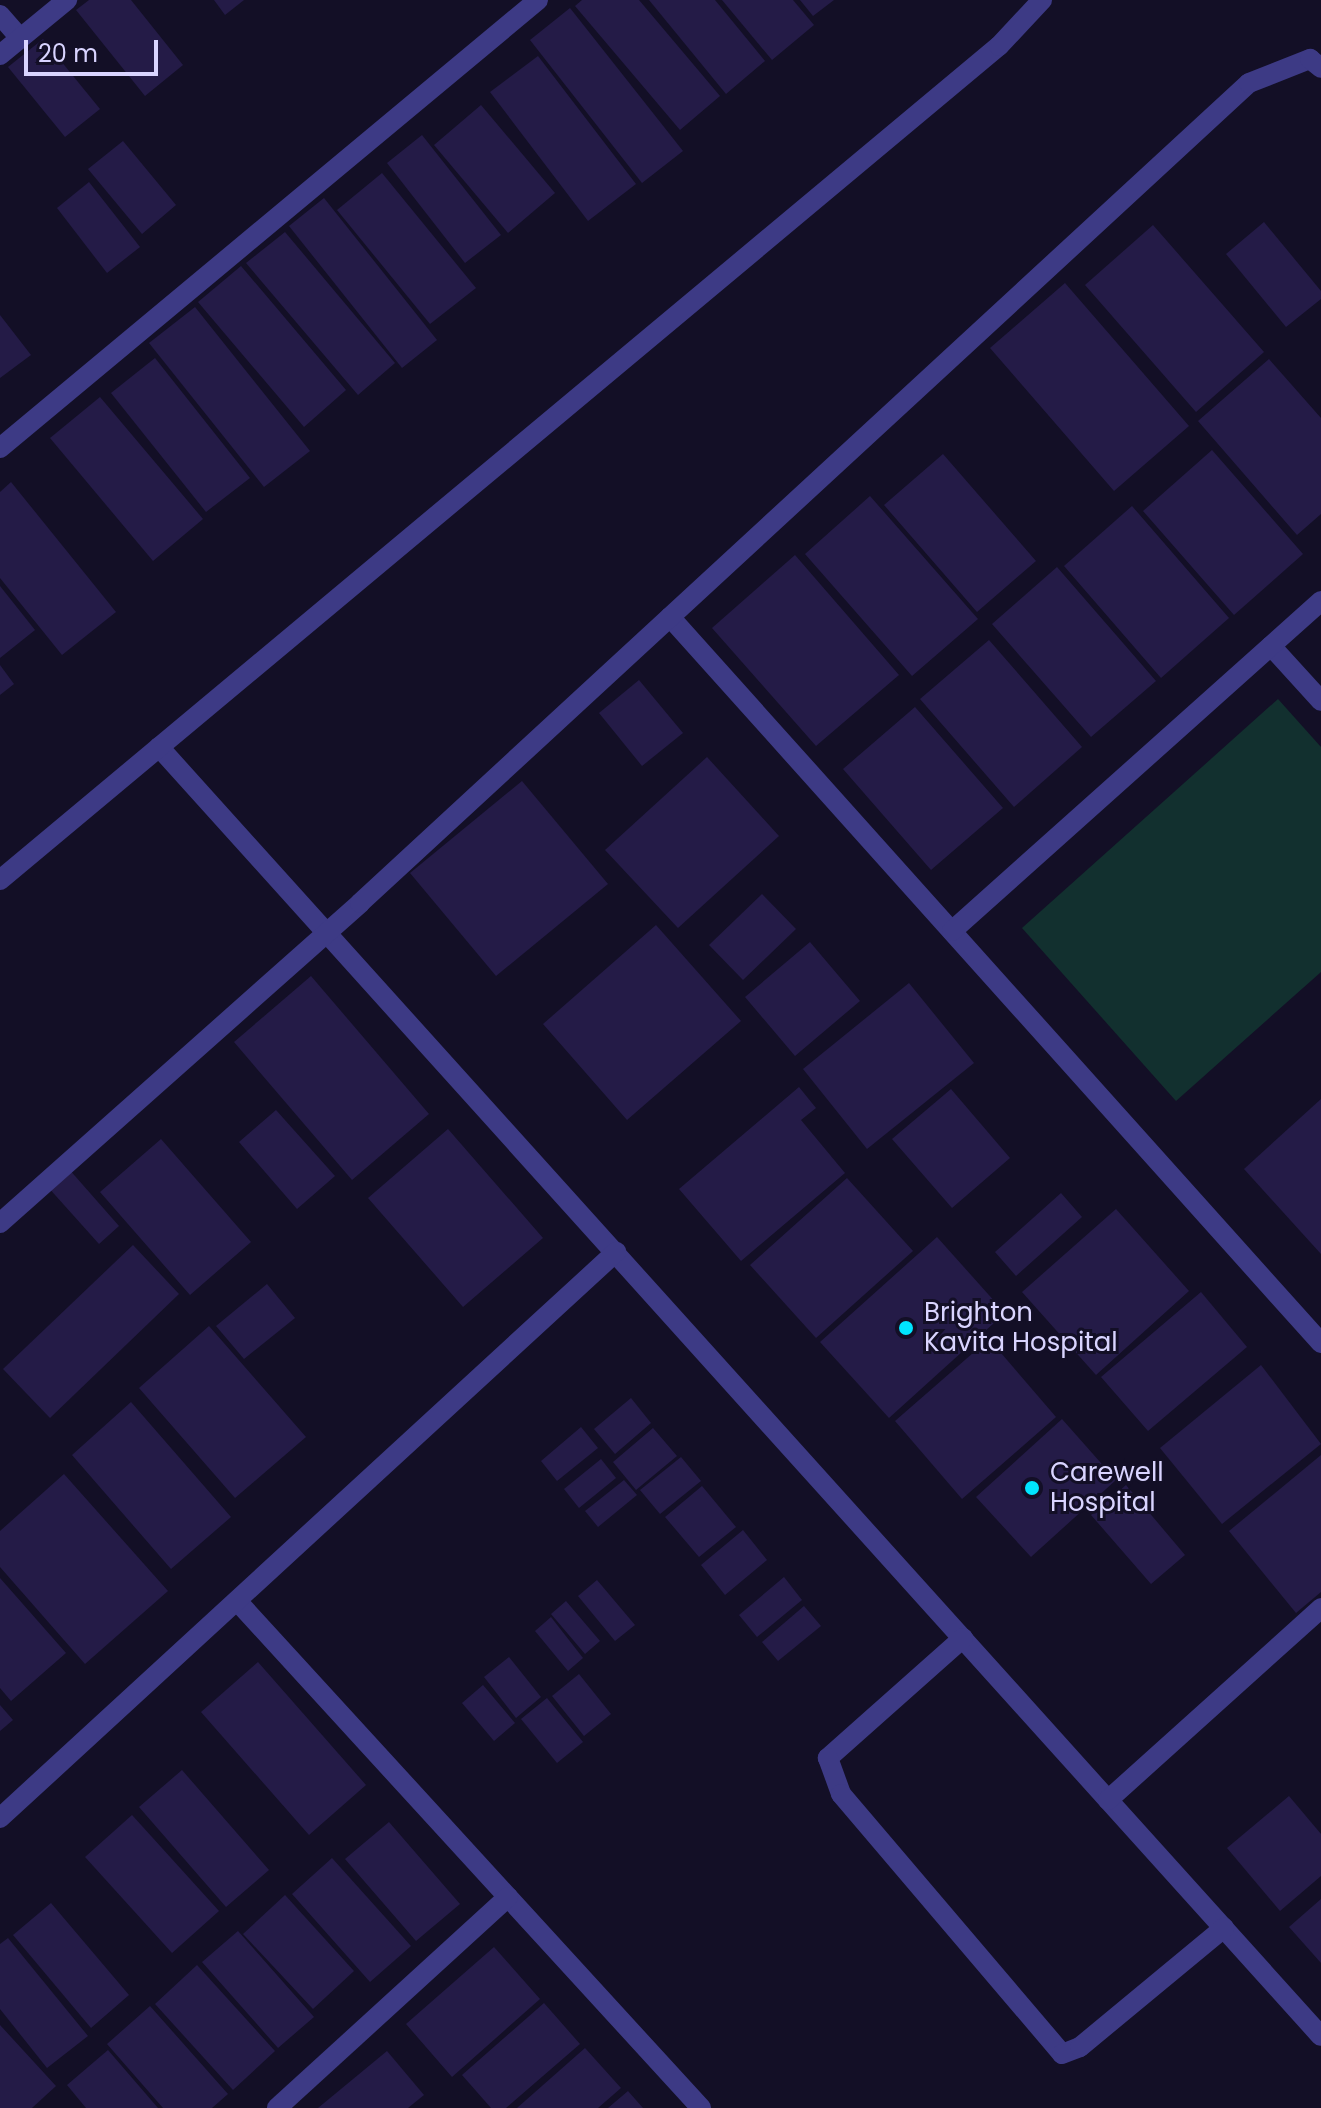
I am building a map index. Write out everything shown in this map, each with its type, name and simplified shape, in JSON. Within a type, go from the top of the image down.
[{"type":"street","points":[[0,55],[67,0]]},
{"type":"street","points":[[0,448],[538,0]]},
{"type":"street","points":[[0,880],[999,46],[1042,0]]},
{"type":"street","points":[[0,15],[20,38]]},
{"type":"street","points":[[0,1223],[327,932],[1249,83],[1310,59],[1321,68]]},
{"type":"street","points":[[952,931],[1321,601]]},
{"type":"street","points":[[670,617],[1321,1343]]},
{"type":"street","points":[[1271,646],[1321,701]]},
{"type":"street","points":[[159,747],[1321,2036]]},
{"type":"street","points":[[0,1818],[616,1252]]},
{"type":"street","points":[[238,1602],[701,2108]]},
{"type":"street","points":[[1108,1800],[1321,1608]]},
{"type":"street","points":[[963,1638],[828,1758],[841,1794],[1062,2054],[1080,2047],[1224,1928]]},
{"type":"street","points":[[277,2108],[508,1897]]},
{"type":"green space","points":[[1278,699],[1321,747],[1321,972],[1176,1101],[1022,928]]},
{"type":"building","points":[[89,0],[131,0],[183,65],[145,96],[76,10]]},
{"type":"building","points":[[214,0],[244,0],[225,15]]},
{"type":"building","points":[[582,0],[639,0],[720,96],[680,130],[575,6]]},
{"type":"building","points":[[649,0],[715,0],[765,61],[726,94]]},
{"type":"building","points":[[722,0],[793,0],[814,25],[772,60]]},
{"type":"building","points":[[800,0],[834,0],[813,16]]},
{"type":"building","points":[[570,8],[683,151],[642,183],[530,40]]},
{"type":"building","points":[[43,39],[100,109],[65,137],[8,67]]},
{"type":"building","points":[[538,56],[636,184],[588,221],[490,92]]},
{"type":"building","points":[[481,105],[555,193],[508,233],[434,145]]},
{"type":"building","points":[[422,135],[501,235],[465,263],[387,163]]},
{"type":"building","points":[[123,141],[176,205],[142,234],[88,169]]},
{"type":"building","points":[[382,173],[476,288],[430,324],[337,210]]},
{"type":"building","points":[[89,182],[140,247],[107,273],[57,208]]},
{"type":"building","points":[[324,198],[437,340],[402,368],[289,226]]},
{"type":"building","points":[[1264,222],[1321,291],[1321,299],[1286,327],[1226,254]]},
{"type":"building","points":[[1153,225],[1264,352],[1196,412],[1085,285]]},
{"type":"building","points":[[285,232],[395,363],[358,395],[246,263]]},
{"type":"building","points":[[241,266],[346,390],[304,427],[198,302]]},
{"type":"building","points":[[1065,283],[1189,426],[1114,491],[990,348]]},
{"type":"building","points":[[195,307],[310,451],[264,487],[149,343]]},
{"type":"building","points":[[0,315],[31,355],[0,378]]},
{"type":"building","points":[[155,358],[250,478],[206,512],[111,393]]},
{"type":"building","points":[[1269,359],[1321,418],[1321,514],[1297,535],[1198,421]]},
{"type":"building","points":[[100,397],[203,519],[153,561],[50,438]]},
{"type":"building","points":[[1212,450],[1303,554],[1234,615],[1143,511]]},
{"type":"building","points":[[943,454],[1036,561],[977,612],[884,505]]},
{"type":"building","points":[[11,482],[116,612],[62,655],[0,578],[0,492]]},
{"type":"building","points":[[870,496],[978,619],[912,676],[805,554]]},
{"type":"building","points":[[1132,506],[1229,618],[1161,678],[1064,566]]},
{"type":"building","points":[[795,555],[899,675],[816,746],[712,628]]},
{"type":"building","points":[[1057,567],[1156,681],[1091,737],[992,624]]},
{"type":"building","points":[[0,586],[35,630],[0,658]]},
{"type":"building","points":[[989,640],[1082,747],[1014,807],[920,699]]},
{"type":"building","points":[[0,665],[14,684],[0,695]]},
{"type":"building","points":[[639,680],[683,733],[642,766],[599,713]]},
{"type":"building","points":[[915,707],[1003,808],[931,870],[843,769]]},
{"type":"building","points":[[707,757],[779,836],[678,928],[605,850]]},
{"type":"building","points":[[522,781],[608,884],[496,976],[410,873]]},
{"type":"building","points":[[762,894],[796,929],[743,980],[709,945]]},
{"type":"building","points":[[656,925],[741,1021],[627,1120],[543,1024]]},
{"type":"building","points":[[810,942],[860,1001],[795,1056],[745,997]]},
{"type":"building","points":[[311,976],[429,1114],[352,1180],[234,1042]]},
{"type":"building","points":[[909,983],[974,1063],[867,1149],[803,1069]]},
{"type":"building","points":[[799,1087],[816,1108],[801,1120],[845,1173],[741,1261],[679,1189]]},
{"type":"building","points":[[951,1089],[1010,1158],[952,1208],[892,1139]]},
{"type":"building","points":[[1321,1099],[1321,1254],[1244,1169]]},
{"type":"building","points":[[276,1110],[335,1176],[297,1209],[239,1142]]},
{"type":"building","points":[[448,1129],[543,1238],[463,1307],[368,1198]]},
{"type":"building","points":[[161,1139],[251,1242],[190,1295],[100,1192]]},
{"type":"building","points":[[68,1168],[119,1226],[99,1244],[47,1186]]},
{"type":"building","points":[[847,1178],[913,1251],[816,1338],[750,1265]]},
{"type":"building","points":[[1061,1193],[1082,1217],[1016,1276],[995,1252]]},
{"type":"building","points":[[1116,1209],[1189,1291],[1096,1375],[1022,1292]]},
{"type":"building","points":[[937,1237],[1005,1313],[889,1418],[820,1342]]},
{"type":"building","points":[[133,1245],[179,1294],[50,1418],[3,1369]]},
{"type":"building","points":[[267,1284],[295,1318],[244,1359],[216,1326]]},
{"type":"building","points":[[1201,1292],[1247,1347],[1148,1431],[1101,1377]]},
{"type":"building","points":[[209,1326],[306,1437],[235,1498],[139,1388]]},
{"type":"building","points":[[989,1339],[1056,1417],[962,1499],[895,1421]]},
{"type":"building","points":[[1261,1365],[1321,1444],[1222,1524],[1160,1448]]},
{"type":"building","points":[[631,1398],[651,1423],[615,1454],[594,1429]]},
{"type":"building","points":[[131,1402],[231,1517],[171,1569],[72,1455]]},
{"type":"building","points":[[1062,1419],[1116,1480],[1031,1557],[976,1497]]},
{"type":"building","points":[[581,1427],[598,1448],[557,1481],[541,1461]]},
{"type":"building","points":[[653,1428],[677,1456],[636,1490],[613,1462]]},
{"type":"building","points":[[1321,1455],[1321,1592],[1296,1613],[1229,1531]]},
{"type":"building","points":[[681,1457],[701,1481],[660,1514],[640,1490]]},
{"type":"building","points":[[601,1459],[616,1478],[579,1508],[564,1489]]},
{"type":"building","points":[[64,1474],[168,1591],[85,1664],[0,1567],[0,1531]]},
{"type":"building","points":[[624,1480],[637,1495],[598,1527],[585,1511]]},
{"type":"building","points":[[1126,1485],[1185,1555],[1151,1584],[1091,1515]]},
{"type":"building","points":[[702,1486],[736,1527],[699,1557],[665,1517]]},
{"type":"building","points":[[743,1530],[767,1560],[725,1595],[701,1565]]},
{"type":"building","points":[[784,1577],[802,1600],[757,1637],[739,1615]]},
{"type":"building","points":[[0,1578],[66,1653],[11,1701],[0,1688]]},
{"type":"building","points":[[597,1580],[635,1625],[615,1641],[578,1596]]},
{"type":"building","points":[[566,1601],[600,1641],[585,1654],[551,1614]]},
{"type":"building","points":[[804,1606],[821,1626],[778,1661],[762,1642]]},
{"type":"building","points":[[551,1617],[583,1658],[568,1671],[535,1631]]},
{"type":"building","points":[[509,1657],[541,1697],[516,1718],[484,1677]]},
{"type":"building","points":[[258,1662],[366,1785],[309,1835],[201,1712]]},
{"type":"building","points":[[579,1674],[611,1714],[584,1736],[552,1696]]},
{"type":"building","points":[[483,1685],[515,1723],[494,1741],[462,1703]]},
{"type":"building","points":[[547,1698],[583,1742],[557,1763],[521,1719]]},
{"type":"building","points":[[0,1705],[13,1720],[0,1731]]},
{"type":"building","points":[[182,1770],[269,1870],[226,1907],[139,1807]]},
{"type":"building","points":[[1289,1796],[1321,1834],[1321,1876],[1280,1911],[1227,1848]]},
{"type":"building","points":[[132,1815],[219,1911],[172,1953],[85,1857]]},
{"type":"building","points":[[389,1822],[460,1904],[416,1941],[345,1859]]},
{"type":"building","points":[[332,1858],[411,1946],[370,1982],[292,1894]]},
{"type":"building","points":[[285,1895],[354,1971],[313,2009],[243,1934]]},
{"type":"building","points":[[1321,1899],[1321,1963],[1289,1927]]},
{"type":"building","points":[[51,1903],[129,1995],[91,2028],[13,1935]]},
{"type":"building","points":[[238,1931],[314,2017],[278,2048],[202,1962]]},
{"type":"building","points":[[8,1938],[88,2036],[47,2068],[0,2009],[0,1944]]},
{"type":"building","points":[[494,1947],[540,1999],[452,2077],[406,2024]]},
{"type":"building","points":[[197,1965],[275,2051],[233,2090],[155,2004]]},
{"type":"building","points":[[544,2003],[580,2044],[506,2108],[491,2108],[462,2075]]},
{"type":"building","points":[[150,2006],[228,2094],[212,2108],[163,2108],[107,2044]]},
{"type":"building","points":[[0,2025],[56,2086],[32,2108],[0,2108]]},
{"type":"building","points":[[585,2048],[621,2088],[598,2108],[517,2108]]},
{"type":"building","points":[[108,2050],[158,2108],[86,2108],[67,2085]]},
{"type":"building","points":[[387,2051],[424,2095],[408,2108],[318,2108]]},
{"type":"building","points":[[628,2091],[643,2108],[608,2108]]},
{"type":"place","name":"Brighton Kavita Hospital","points":[[906,1328]]},
{"type":"place","name":"Carewell Hospital","points":[[1032,1488]]}]
